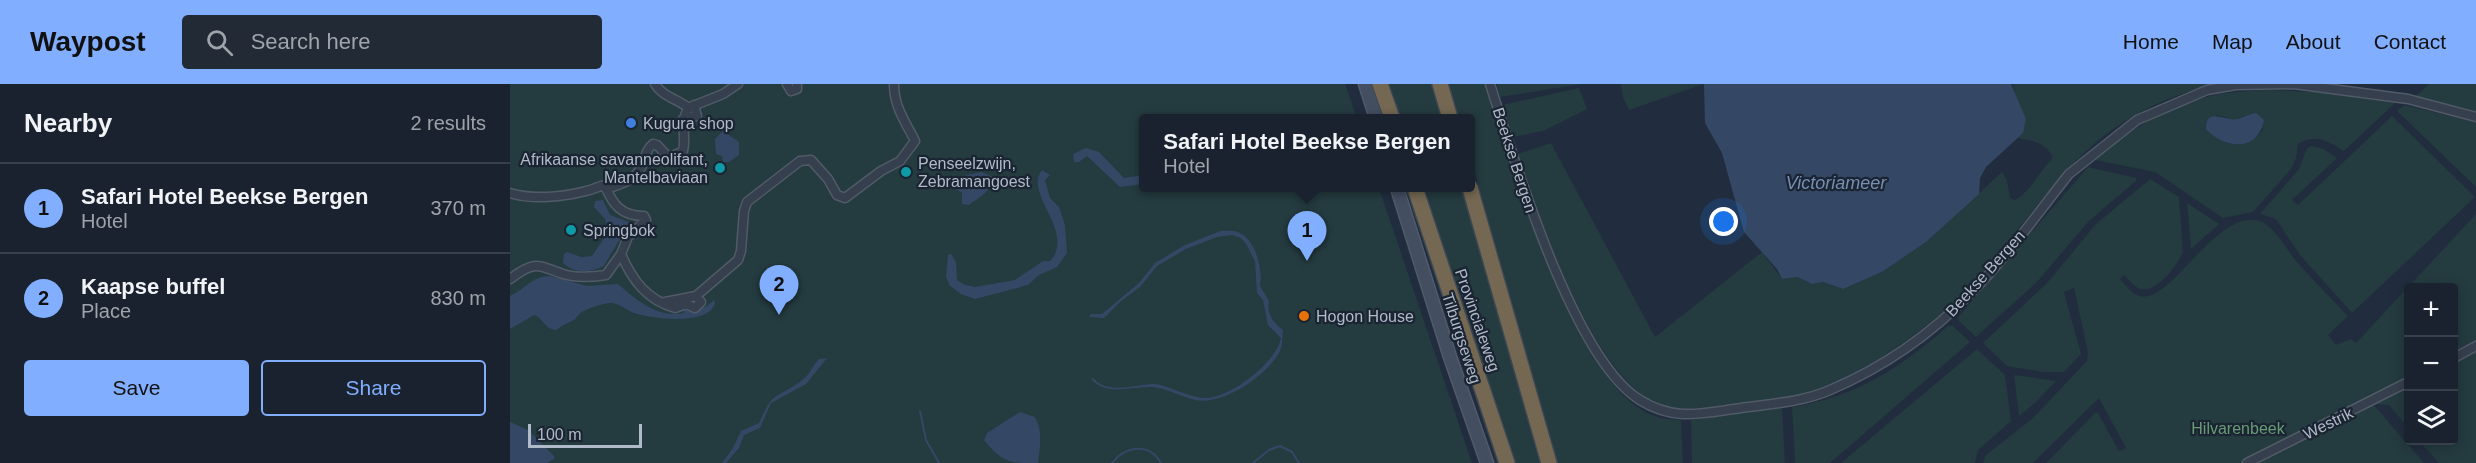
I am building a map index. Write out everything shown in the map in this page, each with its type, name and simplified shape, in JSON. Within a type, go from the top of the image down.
[{"type":"highway","points":[[1380,84],[1391,114]]},
{"type":"highway","points":[[1440,84],[1449,114]]},
{"type":"highway","name":"Provincialeweg","points":[[1416,192],[1507,463]]},
{"type":"highway","name":"Provincialeweg","points":[[1471,192],[1550,463]]},
{"type":"street","points":[[655,84],[661,93],[691,106]]},
{"type":"street","points":[[606,189],[631,180],[641,169],[652,144],[657,145],[669,158],[683,151],[685,143],[682,129],[683,119],[691,106],[723,94],[738,84]]},
{"type":"street","points":[[788,84],[795,84]]},
{"type":"street","points":[[1365,84],[1375,114]]},
{"type":"street","name":"Beekse Bergen","points":[[1490,84],[1534,217],[1573,307],[1595,350],[1619,381],[1639,400],[1686,416],[1787,401],[1828,391],[1890,359],[1923,335],[1972,292],[2069,174],[2137,120],[2207,90],[2236,85],[2294,84],[2408,99],[2476,117]]},
{"type":"street","points":[[621,254],[641,289],[655,299],[665,302],[696,296],[738,260],[747,202],[800,161],[811,160],[828,179],[837,195],[844,198],[907,153],[914,143],[906,121],[897,110],[894,89]]},
{"type":"street","points":[[510,194],[538,198],[588,191],[605,185],[614,205],[620,210],[646,218],[642,226],[628,237],[621,254],[606,275],[564,274],[542,266],[529,267],[510,279]]},
{"type":"street","name":"Tilburgseweg","points":[[1398,192],[1487,463]]},
{"type":"street","points":[[2458,356],[2476,346]]},
{"type":"street","name":"Westrik","points":[[2247,463],[2404,384]]},
{"type":"green space","points":[[510,84],[1345,84],[1356,114],[1139,114],[1139,192],[1380,192],[1472,463],[510,463]]},
{"type":"green space","points":[[1386,84],[1436,84],[1445,114],[1396,114]]},
{"type":"green space","points":[[1449,84],[1486,84],[1535,227],[1592,352],[1618,390],[1629,401],[1651,415],[1681,420],[1683,463],[1558,463],[1475,173],[1475,114],[1458,114]]},
{"type":"green space","points":[[1497,84],[1582,84],[1500,97]]},
{"type":"green space","points":[[1621,84],[1704,84],[1629,110],[1623,98]]},
{"type":"green space","points":[[2013,84],[2215,84],[2160,102],[2105,135],[2062,175],[1987,268],[1954,303],[1883,357],[1846,379],[1820,391],[1789,398],[1684,409],[1666,407],[1640,393],[1615,368],[1593,335],[1556,258],[1518,154],[1551,143],[1655,337],[1762,252],[1782,279],[1797,277],[1812,284],[1823,282],[1843,289],[1882,272],[1926,242],[2002,172],[2007,180],[2010,198],[2015,200],[2021,196],[2053,158],[2043,146],[2033,141],[2017,138],[2023,133]]},
{"type":"green space","points":[[2429,84],[2476,84],[2476,111],[2416,96]]},
{"type":"green space","points":[[1579,88],[1587,109],[1543,131],[1513,137],[1503,105]]},
{"type":"green space","points":[[2268,90],[2314,92],[2395,103],[2344,151],[2327,141],[2316,139],[2298,144],[2296,158],[2291,169],[2253,212],[2223,218],[2155,172],[2095,160],[2118,140],[2174,108],[2211,96]],"holes":[[[2250,114],[2263,130],[2250,141],[2238,145],[2225,142],[2210,133],[2217,115],[2235,120]]]},
{"type":"green space","points":[[2404,105],[2476,122],[2476,187],[2397,111]]},
{"type":"green space","points":[[2392,116],[2475,197],[2352,313],[2300,255],[2276,219],[2260,214],[2299,169],[2307,148],[2312,146],[2324,149],[2337,158],[2292,200],[2298,205]]},
{"type":"green space","points":[[2088,167],[2136,178],[2136,181],[2089,221],[2037,282],[1976,337],[1959,321],[1959,316]]},
{"type":"green space","name":"Hilvarenbeek","points":[[2150,179],[2179,197],[2183,252],[2171,272],[2158,284],[2145,289],[2132,284],[2124,275],[2120,279],[2137,295],[2149,296],[2162,289],[2177,276],[2223,231],[2240,222],[2256,220],[2263,222],[2348,316],[2328,335],[2336,345],[2351,339],[2356,343],[2404,291],[2404,423],[2389,405],[2373,404],[2404,440],[2404,445],[2408,445],[2424,463],[2046,463],[2095,413],[2098,413],[2119,451],[2126,448],[2099,398],[2033,463],[1983,463],[1986,455],[2033,418],[2087,361],[2088,353],[2074,288],[2064,292],[2081,354],[2064,372],[2043,372],[2007,366],[1983,343],[2047,283],[2096,224]]},
{"type":"green space","points":[[1422,192],[1467,192],[1544,463],[1514,463]]},
{"type":"green space","points":[[2187,203],[2219,224],[2191,249]]},
{"type":"green space","points":[[2476,214],[2476,463],[2439,463],[2423,445],[2458,445],[2458,283],[2412,283]]},
{"type":"green space","points":[[1948,326],[1953,326],[1970,342],[1830,463],[1795,463],[1792,407],[1837,396],[1857,388],[1912,355]]},
{"type":"green space","points":[[1977,349],[2005,375],[2011,421],[1978,450],[1975,463],[1841,463]]},
{"type":"green space","points":[[2014,375],[2056,381],[2019,416]]},
{"type":"green space","points":[[1782,408],[1785,463],[1692,463],[1691,420]]},
{"type":"water","name":"Victoriameer","points":[[1704,84],[2011,84],[2026,119],[2023,133],[1986,167],[1980,178],[1979,194],[1926,242],[1882,272],[1843,289],[1823,282],[1812,284],[1797,277],[1782,279],[1777,269],[1744,232],[1722,153],[1705,123]]},
{"type":"water","points":[[2256,113],[2264,120],[2261,131],[2248,143],[2231,144],[2222,141],[2206,129],[2209,118],[2217,116],[2237,119]]},
{"type":"water","points":[[723,131],[739,142],[739,155],[729,162],[723,162],[722,156],[716,154],[715,139]]},
{"type":"water","points":[[1086,148],[1099,152],[1124,178],[1139,176],[1139,185],[1120,187],[1087,156],[1079,162],[1074,162],[1073,154]]},
{"type":"water","points":[[1042,170],[1050,175],[1045,180],[1050,198],[1059,207],[1065,225],[1067,253],[1057,267],[1039,275],[1028,285],[975,299],[961,294],[950,286],[946,277],[948,255],[951,254],[956,262],[957,280],[975,287],[1015,280],[1043,261],[1050,261],[1054,256],[1057,245],[1056,233],[1039,189],[1038,179]]},
{"type":"water","points":[[981,172],[993,177],[991,186],[969,205],[962,204],[962,193],[955,188],[959,177]]},
{"type":"water","points":[[603,200],[610,215],[629,222],[631,230],[618,242],[604,266],[588,271],[578,271],[568,267],[563,263],[564,254],[567,252],[581,257],[592,256],[609,231],[605,219],[594,207],[595,201]]},
{"type":"water","points":[[1220,231],[1233,231],[1246,237],[1257,256],[1260,286],[1269,301],[1270,314],[1283,330],[1281,348],[1273,362],[1243,387],[1230,394],[1206,401],[1190,399],[1152,387],[1104,388],[1091,379],[1105,386],[1128,387],[1155,384],[1191,396],[1214,397],[1226,393],[1250,378],[1270,358],[1281,338],[1268,325],[1263,300],[1257,293],[1255,261],[1241,238],[1232,235],[1217,237],[1186,249],[1157,266],[1140,287],[1104,318],[1089,317],[1091,314],[1102,314],[1139,283],[1155,263],[1185,245]]},
{"type":"water","points":[[550,276],[587,286],[618,284],[648,307],[665,313],[684,313],[684,309],[700,309],[714,300],[715,303],[711,310],[703,315],[692,318],[666,319],[634,313],[609,303],[595,306],[581,313],[557,330],[550,328],[534,315],[510,329],[510,296],[533,281]]},
{"type":"water","points":[[827,358],[806,384],[771,403],[760,428],[744,435],[739,448],[726,463],[722,463],[733,448],[741,431],[759,423],[768,405],[776,396],[804,379],[819,359]]},
{"type":"water","points":[[1020,412],[1035,417],[1038,422],[1040,439],[1038,463],[1007,460],[996,453],[984,440],[987,433]]},
{"type":"water","points":[[510,422],[528,430],[554,456],[554,459],[547,463],[510,463]]},
{"type":"waterway","points":[[920,411],[926,440],[939,463]]},
{"type":"waterway","points":[[1253,463],[1269,450],[1280,446],[1292,452],[1299,463]]},
{"type":"waterway","points":[[1112,463],[1123,453],[1137,449],[1150,452],[1161,463]]},
{"type":"place","name":"Kugura shop","points":[[631,123]]},
{"type":"place","name":"Afrikaanse savanneolifant, Mantelbaviaan","points":[[720,168]]},
{"type":"place","name":"Penseelzwijn, Zebramangoest","points":[[906,172]]},
{"type":"place","name":"Springbok","points":[[571,230]]},
{"type":"place","name":"Safari Hotel Beekse Bergen","points":[[1307,261]]},
{"type":"place","name":"Kaapse buffel","points":[[779,315]]},
{"type":"place","name":"Hogon House","points":[[1304,316]]}]
